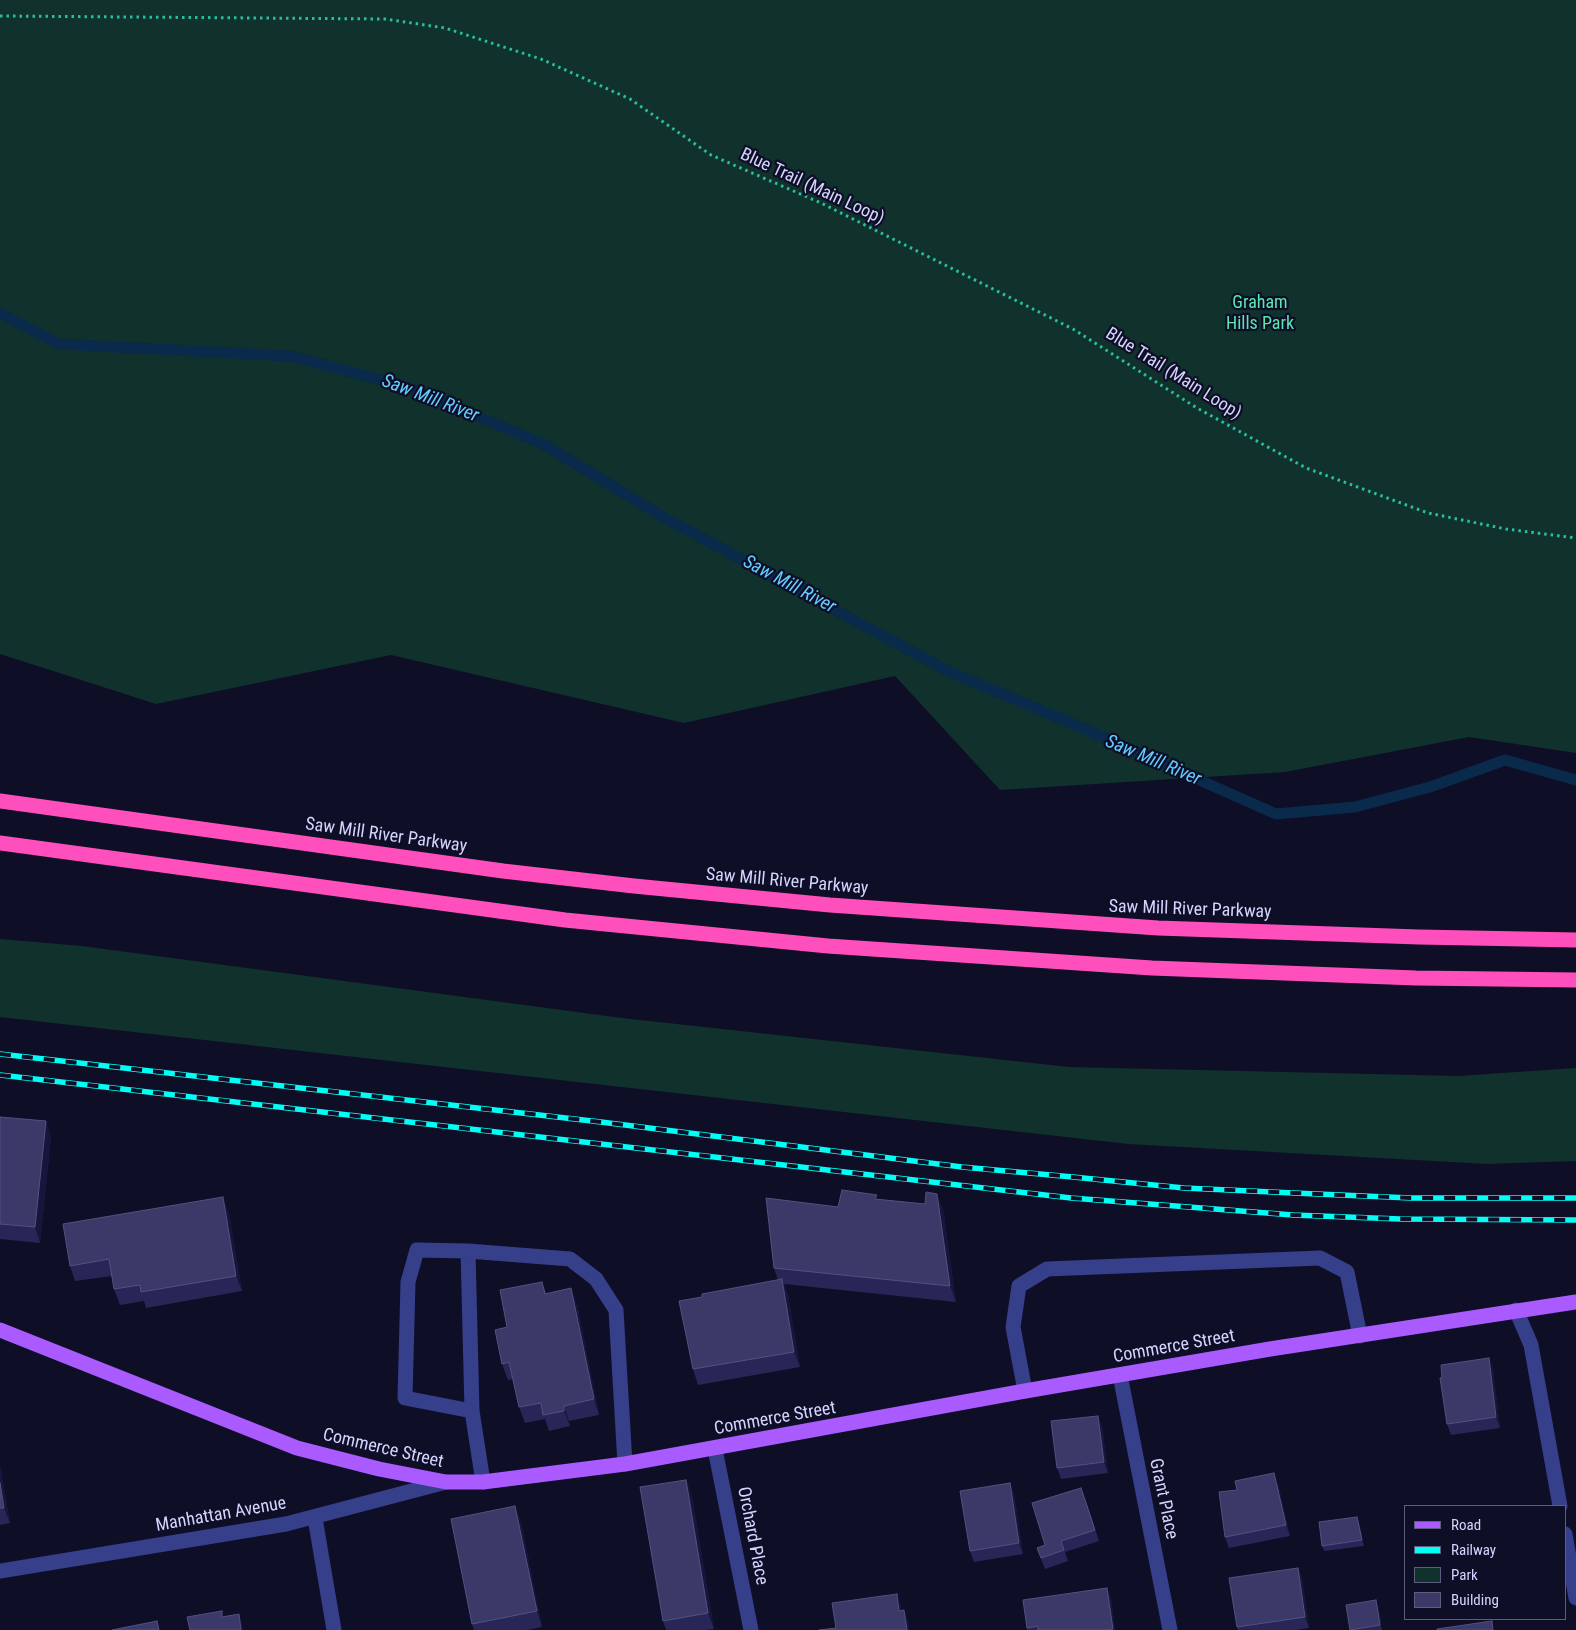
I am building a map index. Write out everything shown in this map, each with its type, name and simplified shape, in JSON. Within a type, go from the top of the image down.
[{"type":"highway","name":"Saw Mill River Parkway","points":[[0,801],[485,868],[634,886],[830,905],[1158,928],[1576,940]]},
{"type":"highway","points":[[0,843],[565,920],[809,944],[1152,968],[1416,978],[1576,980]]},
{"type":"main road","name":"Commerce Street","points":[[0,1330],[297,1448],[378,1469],[446,1482],[483,1482],[625,1464],[1025,1391],[1270,1349],[1576,1302]]},
{"type":"street","points":[[472,1411],[405,1398],[408,1282],[417,1250],[468,1251],[570,1259],[596,1279],[616,1310],[625,1464]]},
{"type":"street","points":[[468,1251],[472,1411],[483,1482]]},
{"type":"street","points":[[1025,1391],[1013,1327],[1019,1286],[1047,1269],[1320,1258],[1347,1272],[1360,1336]]},
{"type":"street","points":[[1516,1310],[1531,1346],[1560,1505]]},
{"type":"street","name":"Grant Place","points":[[1120,1375],[1170,1630]]},
{"type":"street","name":"Orchard Place","points":[[715,1449],[751,1630]]},
{"type":"street","name":"Manhattan Avenue","points":[[0,1571],[315,1518],[446,1482]]},
{"type":"street","points":[[315,1518],[334,1630]]},
{"type":"street","points":[[1566,1540],[1576,1598]]},
{"type":"path","name":"Blue Trail (Main Loop)","points":[[0,16],[385,19],[445,28],[541,59],[630,99],[711,155],[821,204],[1073,329],[1197,408],[1306,468],[1428,513],[1506,529],[1576,538]]},
{"type":"green space","name":"Graham Hills Park","points":[[0,0],[1576,0],[1576,753],[1469,737],[1285,772],[1000,790],[895,676],[684,723],[391,655],[156,704],[0,654]]},
{"type":"green space","points":[[0,939],[82,946],[622,1018],[1069,1067],[1458,1076],[1576,1068],[1576,1161],[1487,1164],[1128,1144],[0,1017]]},
{"type":"building","points":[[0,1117],[46,1121],[35,1227],[0,1224]]},
{"type":"building","points":[[842,1190],[877,1195],[875,1199],[925,1204],[926,1192],[937,1194],[950,1286],[774,1268],[766,1198],[838,1207]]},
{"type":"building","points":[[223,1197],[236,1276],[141,1292],[140,1285],[114,1289],[109,1259],[70,1266],[63,1224]]},
{"type":"building","points":[[782,1279],[794,1352],[693,1369],[679,1301],[702,1297],[702,1294]]},
{"type":"building","points":[[542,1282],[545,1294],[571,1288],[594,1399],[564,1406],[564,1411],[543,1415],[541,1403],[519,1407],[509,1362],[502,1364],[495,1330],[507,1327],[500,1290]]},
{"type":"building","points":[[1489,1358],[1496,1417],[1447,1424],[1440,1378],[1442,1377],[1441,1365]]},
{"type":"building","points":[[1098,1416],[1104,1462],[1057,1468],[1051,1421]]},
{"type":"building","points":[[1274,1473],[1286,1525],[1225,1537],[1219,1492],[1237,1490],[1235,1481]]},
{"type":"building","points":[[686,1480],[708,1613],[663,1621],[640,1487]]},
{"type":"building","points":[[0,1483],[4,1508],[0,1508]]},
{"type":"building","points":[[1010,1483],[1019,1543],[970,1551],[960,1491]]},
{"type":"building","points":[[1081,1488],[1095,1530],[1061,1541],[1064,1550],[1041,1558],[1037,1548],[1045,1545],[1032,1503]]},
{"type":"building","points":[[515,1506],[537,1611],[472,1624],[451,1519]]},
{"type":"building","points":[[1357,1517],[1362,1540],[1322,1546],[1319,1522]]},
{"type":"building","points":[[1298,1568],[1305,1617],[1237,1627],[1229,1578]]},
{"type":"building","points":[[1107,1588],[1113,1629],[1038,1630],[1038,1626],[1027,1628],[1023,1600]]},
{"type":"building","points":[[897,1594],[899,1611],[904,1610],[907,1630],[819,1630],[836,1628],[832,1603]]},
{"type":"building","points":[[1376,1600],[1380,1625],[1350,1630],[1346,1605]]},
{"type":"building","points":[[222,1611],[222,1617],[239,1614],[241,1630],[190,1630],[187,1617]]},
{"type":"building","points":[[157,1621],[159,1630],[112,1630]]},
{"type":"building","points":[[1492,1621],[1493,1630],[1437,1630],[1437,1629]]},
{"type":"waterway","name":"Saw Mill River","points":[[0,313],[59,344],[290,356],[405,386],[543,444],[665,518],[948,671],[1276,814],[1355,807],[1430,787],[1505,760],[1576,780]]},
{"type":"railway","points":[[0,1054],[601,1122],[962,1167],[1184,1188],[1411,1198],[1576,1198]]},
{"type":"railway","points":[[0,1075],[1071,1198],[1293,1215],[1400,1219],[1576,1220]]}]
